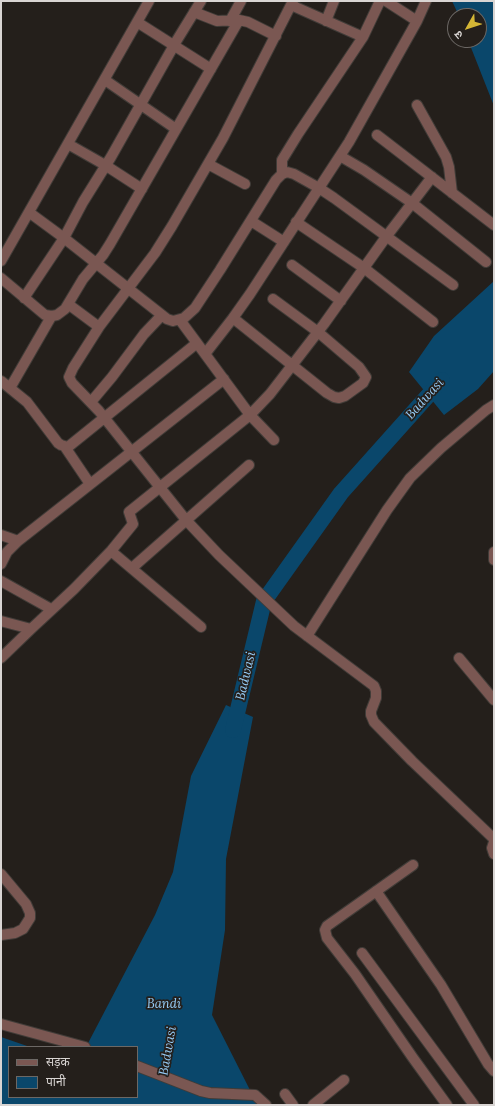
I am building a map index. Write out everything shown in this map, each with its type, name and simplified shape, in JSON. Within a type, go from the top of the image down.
[{"type":"street","points":[[1,262],[149,1]]},
{"type":"street","points":[[24,298],[64,238],[82,202],[141,106],[201,1]]},
{"type":"street","points":[[10,388],[51,317],[61,312],[68,304],[83,279],[110,244],[211,69],[234,21],[241,1]]},
{"type":"street","points":[[326,21],[334,1]]},
{"type":"street","points":[[282,174],[282,160],[363,37],[380,1]]},
{"type":"street","points":[[386,1],[417,21]]},
{"type":"street","points":[[205,354],[234,318],[340,156],[417,21],[426,1]]},
{"type":"street","points":[[363,37],[326,21],[292,3],[208,164],[172,226],[129,289],[99,327],[69,374],[70,380],[104,417],[186,520],[234,569],[294,626],[374,686],[376,698],[371,712],[374,722],[494,840],[492,848],[494,854]]},
{"type":"street","points":[[194,12],[211,20],[224,22],[248,22],[276,36]]},
{"type":"street","points":[[137,22],[211,69]]},
{"type":"street","points":[[105,80],[176,130]]},
{"type":"street","points":[[417,105],[446,157],[449,167],[452,193]]},
{"type":"street","points":[[377,135],[494,225]]},
{"type":"street","points":[[68,144],[105,165],[142,189]]},
{"type":"street","points":[[340,156],[364,170],[412,203],[486,262]]},
{"type":"street","points":[[208,164],[245,184]]},
{"type":"street","points":[[30,213],[170,321],[180,320],[187,316],[195,308],[276,180],[282,174],[287,172],[294,174],[319,188],[453,285]]},
{"type":"street","points":[[1,658],[79,584],[111,551],[133,524],[129,512],[250,415],[270,394],[318,332],[386,237],[432,177]]},
{"type":"street","points":[[251,221],[284,242]]},
{"type":"street","points":[[296,222],[364,268],[433,322]]},
{"type":"street","points":[[292,265],[341,301]]},
{"type":"street","points":[[1,278],[42,313],[52,316]]},
{"type":"street","points":[[234,318],[327,393],[336,398],[345,396],[363,383],[366,377],[363,370],[318,332],[273,299]]},
{"type":"street","points":[[68,304],[99,327]]},
{"type":"street","points":[[91,402],[144,334],[162,315]]},
{"type":"street","points":[[180,320],[250,415],[274,440]]},
{"type":"street","points":[[1,381],[27,402],[58,443],[65,446],[70,446],[197,343]]},
{"type":"street","points":[[1,564],[8,552],[18,541],[224,380]]},
{"type":"street","points":[[307,636],[387,510],[410,478],[441,448],[486,410],[494,406]]},
{"type":"street","points":[[65,446],[90,484]]},
{"type":"street","points":[[132,568],[249,465]]},
{"type":"street","points":[[1,535],[18,541]]},
{"type":"street","points":[[111,551],[201,627]]},
{"type":"street","points":[[494,552],[494,560]]},
{"type":"street","points":[[1,581],[51,609]]},
{"type":"street","points":[[1,621],[31,628]]},
{"type":"street","points":[[459,658],[494,700]]},
{"type":"street","points":[[413,865],[327,926],[325,930],[326,934],[447,1105]]},
{"type":"street","points":[[1,874],[26,904],[30,913],[28,922],[20,932],[1,935]]},
{"type":"street","points":[[376,891],[441,985],[488,1064],[494,1071]]},
{"type":"street","points":[[362,953],[474,1105]]},
{"type":"street","points":[[1,1024],[81,1046]]},
{"type":"street","points":[[138,1066],[200,1092],[255,1095],[266,1105]]},
{"type":"street","points":[[313,1105],[344,1080]]},
{"type":"street","points":[[285,1094],[293,1105]]},
{"type":"water","points":[[452,1],[494,1],[494,106],[471,48],[487,48],[487,8],[455,8]]},
{"type":"water","points":[[494,281],[494,371],[478,389],[444,415],[409,372],[434,336]]},
{"type":"water","name":"Bandi","points":[[226,705],[253,717],[226,859],[225,930],[212,1015],[259,1105],[1,1105],[1,1037],[27,1046],[8,1046],[8,1098],[138,1098],[138,1046],[87,1046],[155,915],[173,872],[191,776]]},
{"type":"waterway","name":"Badwasi","points":[[233,730],[264,601],[341,493],[442,380]]}]
